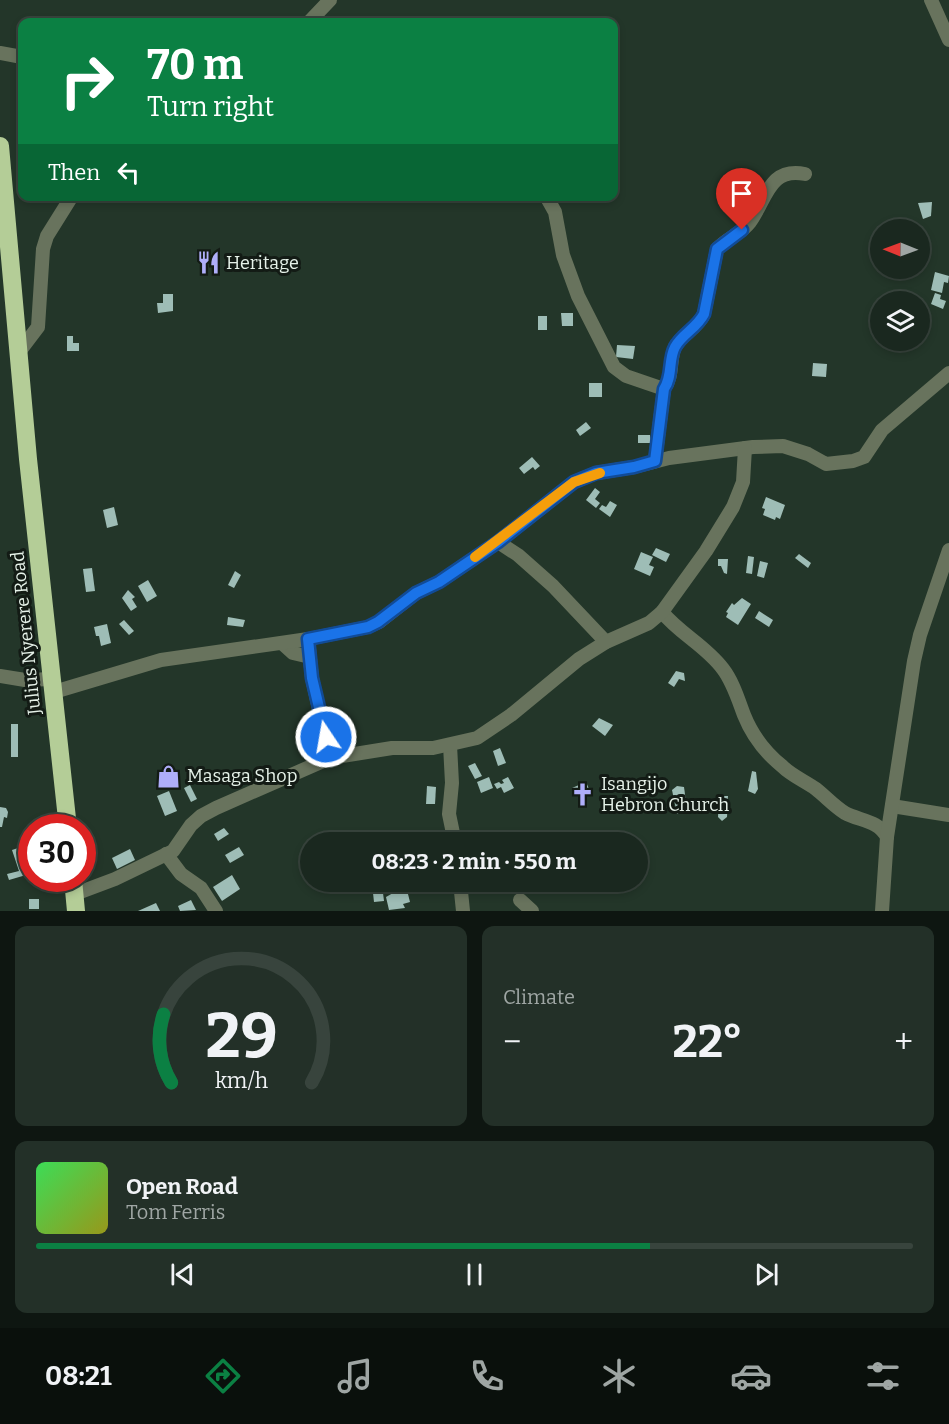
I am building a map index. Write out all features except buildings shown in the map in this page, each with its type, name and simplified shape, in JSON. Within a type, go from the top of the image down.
[{"type":"highway","name":"Julius Nyerere Road","points":[[0,146],[67,814]]},
{"type":"street","points":[[313,18],[330,0]]},
{"type":"street","points":[[931,0],[949,40]]},
{"type":"street","points":[[0,53],[18,56]]},
{"type":"street","points":[[655,461],[664,389],[669,383],[675,346],[699,324],[704,314],[717,249],[751,221],[771,185],[780,176],[793,172],[805,174]]},
{"type":"street","points":[[19,352],[38,327],[43,249],[47,236],[69,201]]},
{"type":"street","points":[[549,201],[555,212],[563,255],[584,310],[592,321],[614,367],[626,376],[664,389]]},
{"type":"street","points":[[0,676],[53,685],[161,660],[308,639],[368,627],[416,593],[439,582],[498,542],[574,482],[596,473],[655,461],[745,448],[783,446],[808,454],[826,464],[854,461],[864,457],[882,430],[949,374]]},
{"type":"street","points":[[75,895],[173,851],[185,832],[201,816],[330,758],[392,748],[433,748],[477,738],[511,715],[579,659],[606,642],[649,623],[662,612],[706,551],[733,507],[742,482],[745,448]]},
{"type":"street","points":[[498,542],[518,555],[553,586],[606,642]]},
{"type":"street","points":[[882,911],[887,837],[914,661],[920,635],[949,550]]},
{"type":"street","points":[[662,612],[721,666],[734,689],[745,718],[766,752],[783,768],[817,790],[846,814],[883,828],[887,837]]},
{"type":"street","points":[[308,639],[312,678],[330,758]]},
{"type":"street","points":[[282,643],[293,653],[310,657]]},
{"type":"street","points":[[450,745],[452,783],[449,814],[452,832]]},
{"type":"street","points":[[892,806],[935,814],[949,814]]},
{"type":"street","points":[[166,854],[189,881],[201,888],[216,911]]},
{"type":"street","points":[[461,892],[463,911]]},
{"type":"street","points":[[520,900],[532,911]]},
{"type":"slow traffic","points":[[475,557],[498,542],[574,482],[600,473]]},
{"type":"place","name":"Heritage","points":[[208,263]]},
{"type":"place","name":"Masaga Shop","points":[[169,776]]},
{"type":"place","name":"Isangijo Hebron Church","points":[[583,794]]},
{"type":"route","points":[[326,737],[312,678],[308,639],[368,627],[378,622],[416,593],[439,582],[498,542],[574,482],[596,473],[655,461],[664,389],[669,383],[675,346],[699,324],[704,314],[717,249],[742,230]]}]
